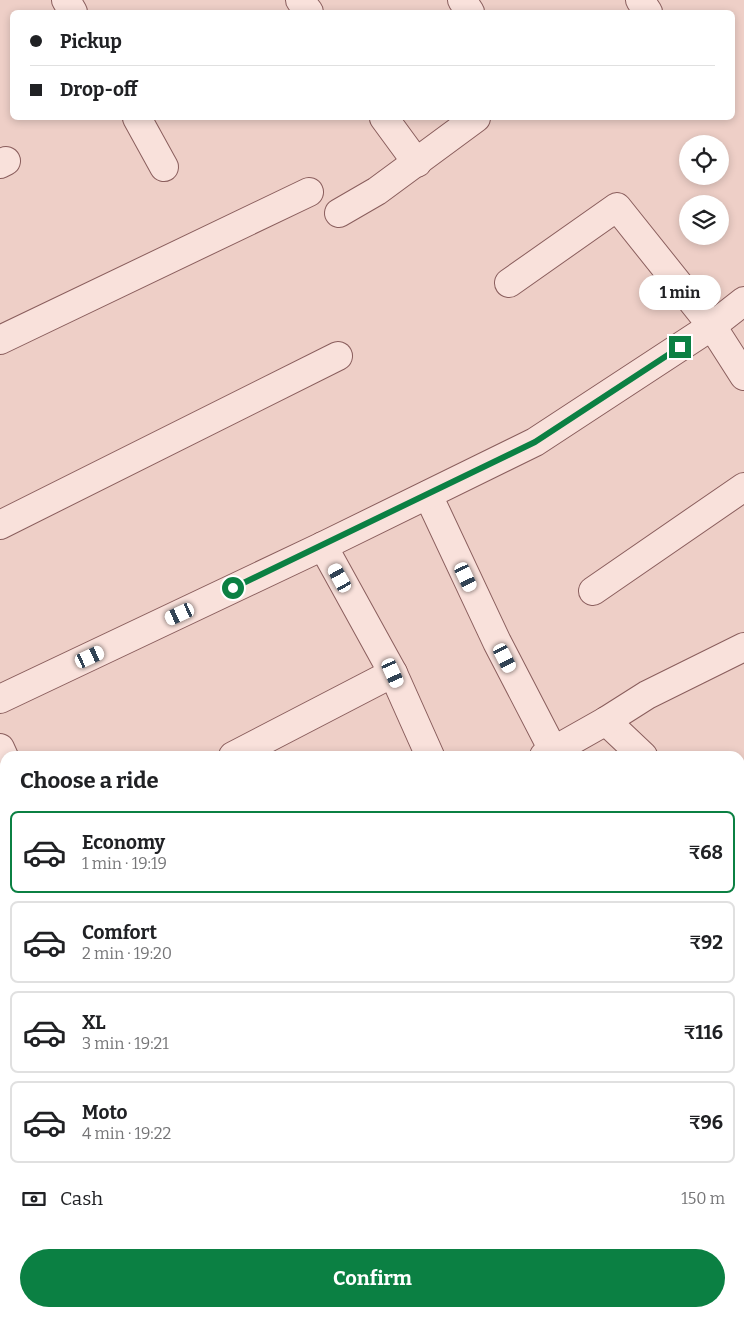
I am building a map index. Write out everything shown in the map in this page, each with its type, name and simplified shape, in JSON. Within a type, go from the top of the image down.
[{"type":"street","points":[[138,120],[164,167]]},
{"type":"street","points":[[386,120],[417,162]]},
{"type":"street","points":[[339,213],[377,191],[473,120]]},
{"type":"street","points":[[0,340],[309,192]]},
{"type":"street","points":[[509,283],[616,207],[712,326],[744,376]]},
{"type":"street","points":[[0,700],[323,546],[535,442],[712,326],[744,301]]},
{"type":"street","points":[[0,525],[338,356]]},
{"type":"street","points":[[593,591],[744,487]]},
{"type":"street","points":[[428,495],[548,751]]},
{"type":"street","points":[[323,546],[393,673],[428,751]]},
{"type":"street","points":[[557,751],[647,695],[744,647]]},
{"type":"street","points":[[243,751],[393,673]]},
{"type":"street","points":[[606,721],[638,751]]},
{"type":"route","points":[[233,588],[535,442],[680,347]]}]
